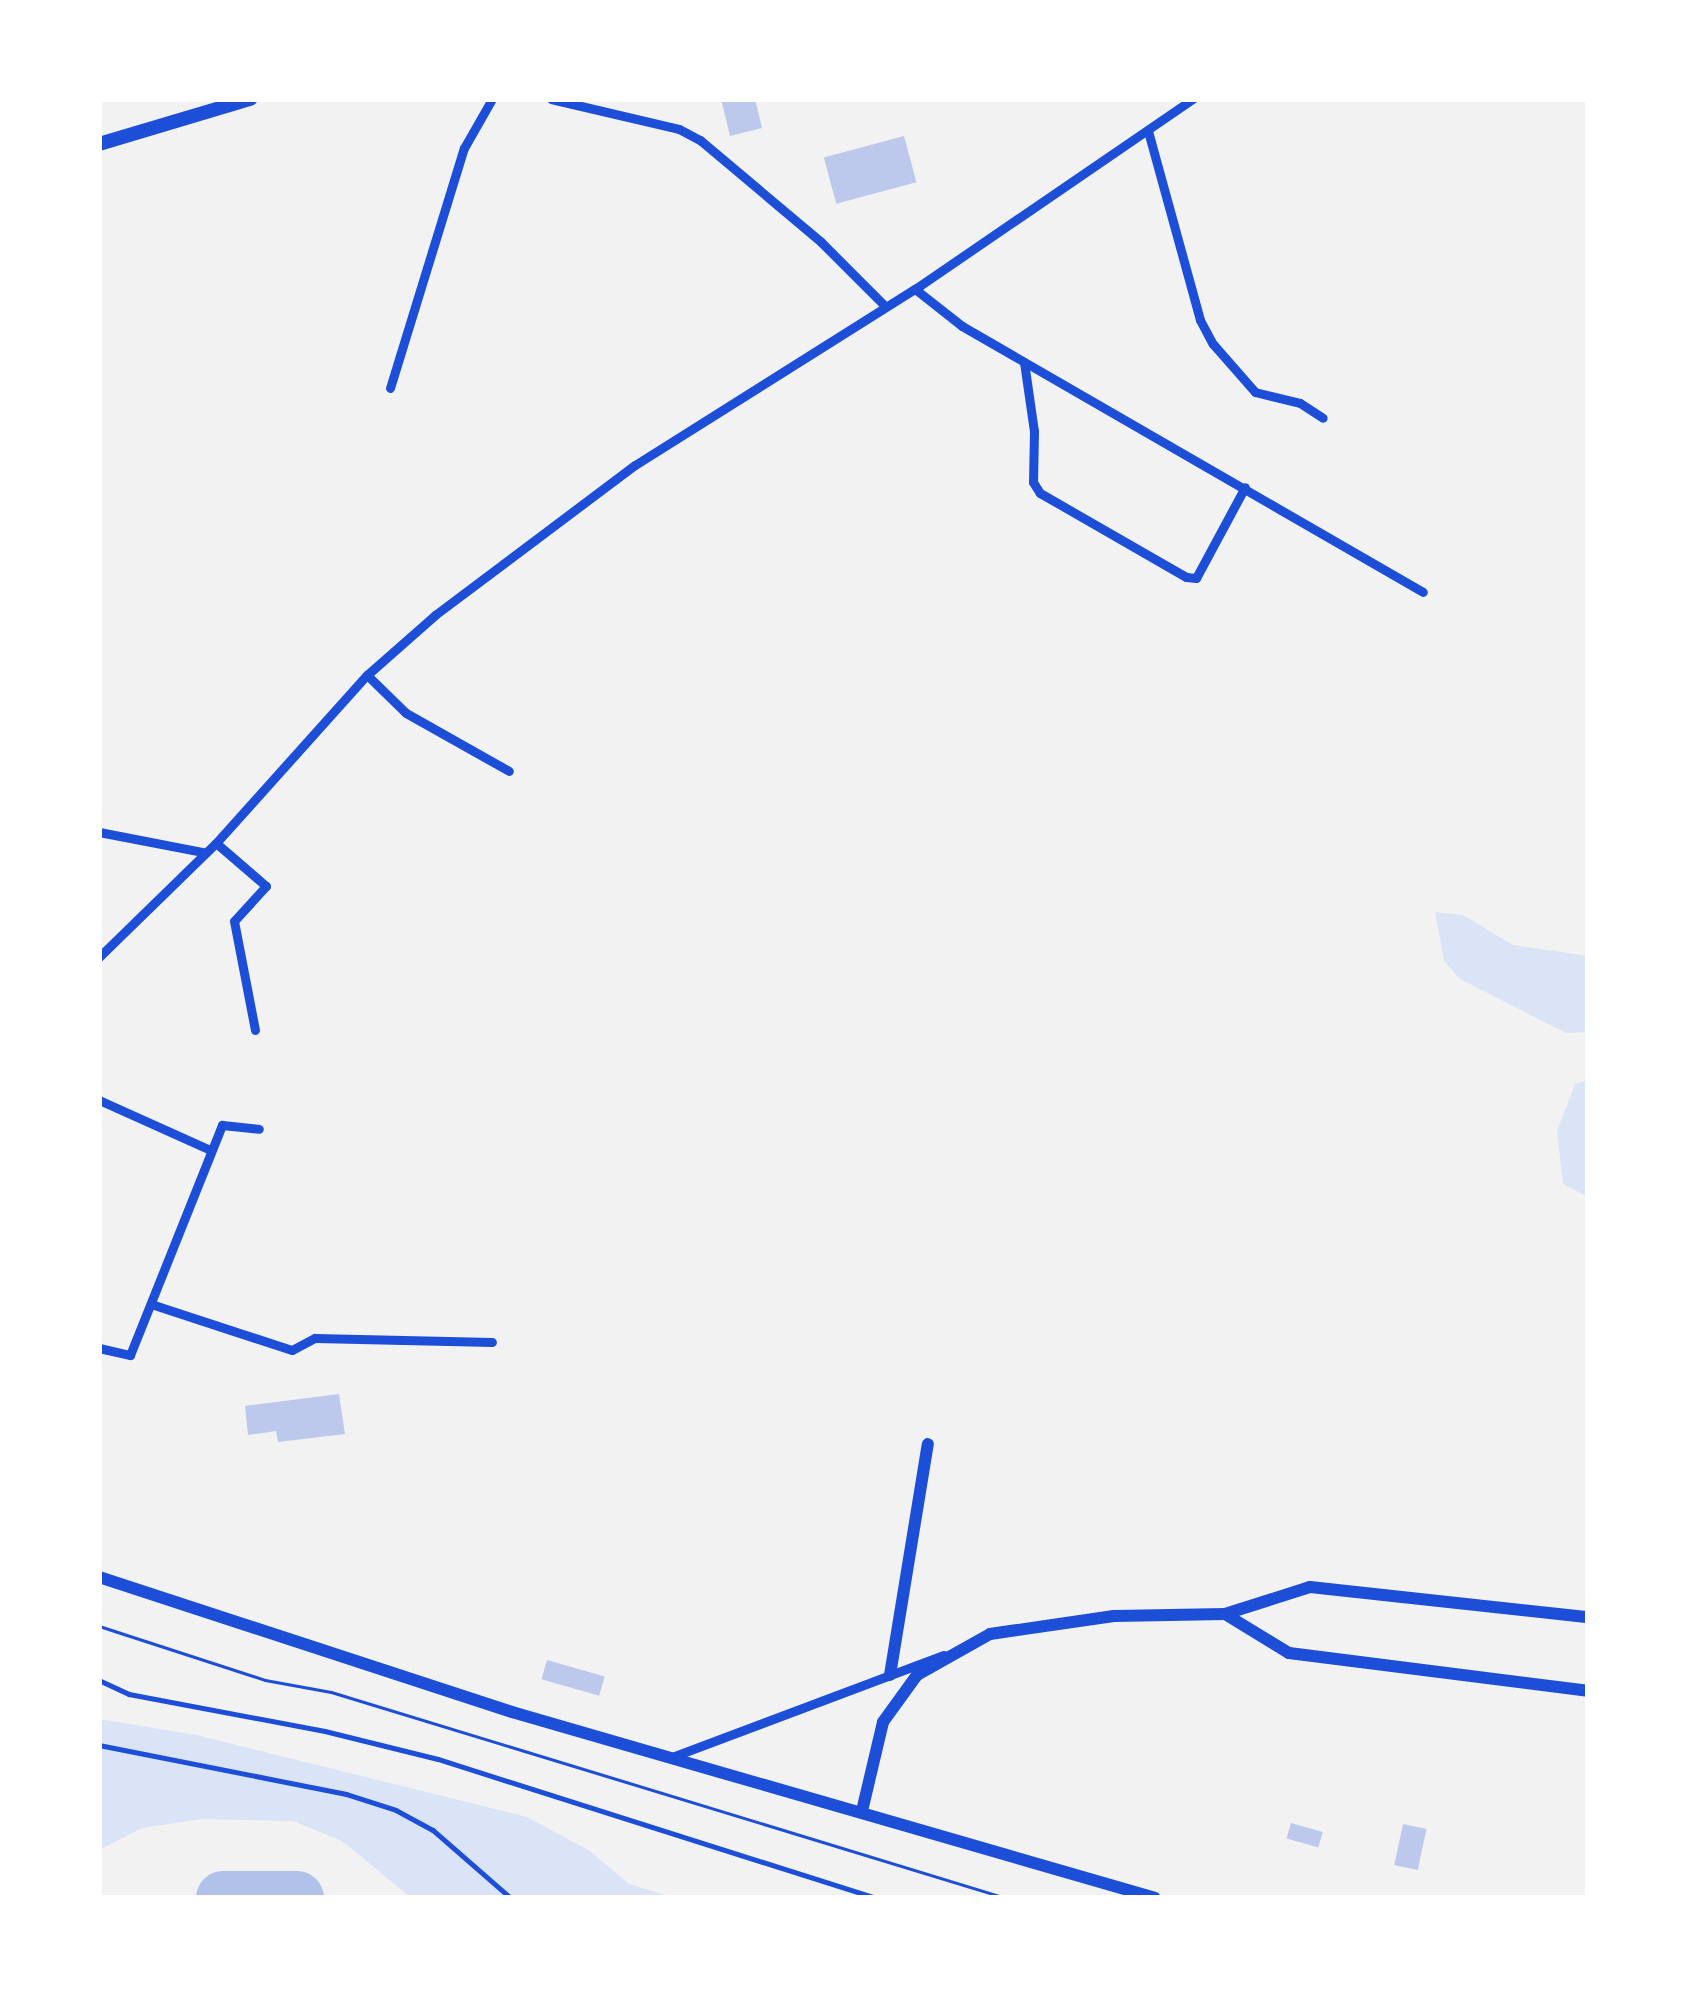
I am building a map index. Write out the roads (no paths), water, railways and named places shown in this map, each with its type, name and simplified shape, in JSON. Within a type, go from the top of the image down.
[{"type":"main road","points":[[99,144],[250,99]]},
{"type":"street","points":[[390,388],[464,148],[492,99]]},
{"type":"street","points":[[551,99],[679,129],[700,140],[821,242],[885,306]]},
{"type":"street","points":[[99,957],[216,843],[367,675],[435,616],[635,465],[915,289],[1193,99]]},
{"type":"street","points":[[1148,131],[1200,320],[1213,344],[1255,392],[1300,404],[1323,418]]},
{"type":"street","points":[[915,289],[962,326],[1423,592]]},
{"type":"street","points":[[1024,362],[1034,430],[1033,482],[1040,494],[1186,577],[1196,578],[1245,487]]},
{"type":"street","points":[[367,675],[406,713],[509,771]]},
{"type":"street","points":[[99,832],[202,852]]},
{"type":"street","points":[[216,843],[266,886],[234,921],[255,1030]]},
{"type":"street","points":[[99,1100],[210,1150]]},
{"type":"street","points":[[99,1348],[130,1355],[222,1125],[259,1129]]},
{"type":"street","points":[[152,1304],[292,1350],[315,1338],[492,1342]]},
{"type":"street","points":[[890,1675],[928,1444]]},
{"type":"street","points":[[99,1577],[512,1712],[1155,1898]]},
{"type":"street","points":[[862,1811],[883,1722],[917,1675],[990,1634],[1114,1616],[1225,1614],[1310,1587],[1588,1617]]},
{"type":"street","points":[[1225,1614],[1289,1653],[1588,1691]]},
{"type":"street","points":[[672,1757],[971,1645]]},
{"type":"lane","points":[[99,1680],[129,1694],[325,1731],[438,1760],[875,1898]]},
{"type":"lane","points":[[99,1745],[346,1794],[396,1810],[433,1830],[511,1898]]}]
